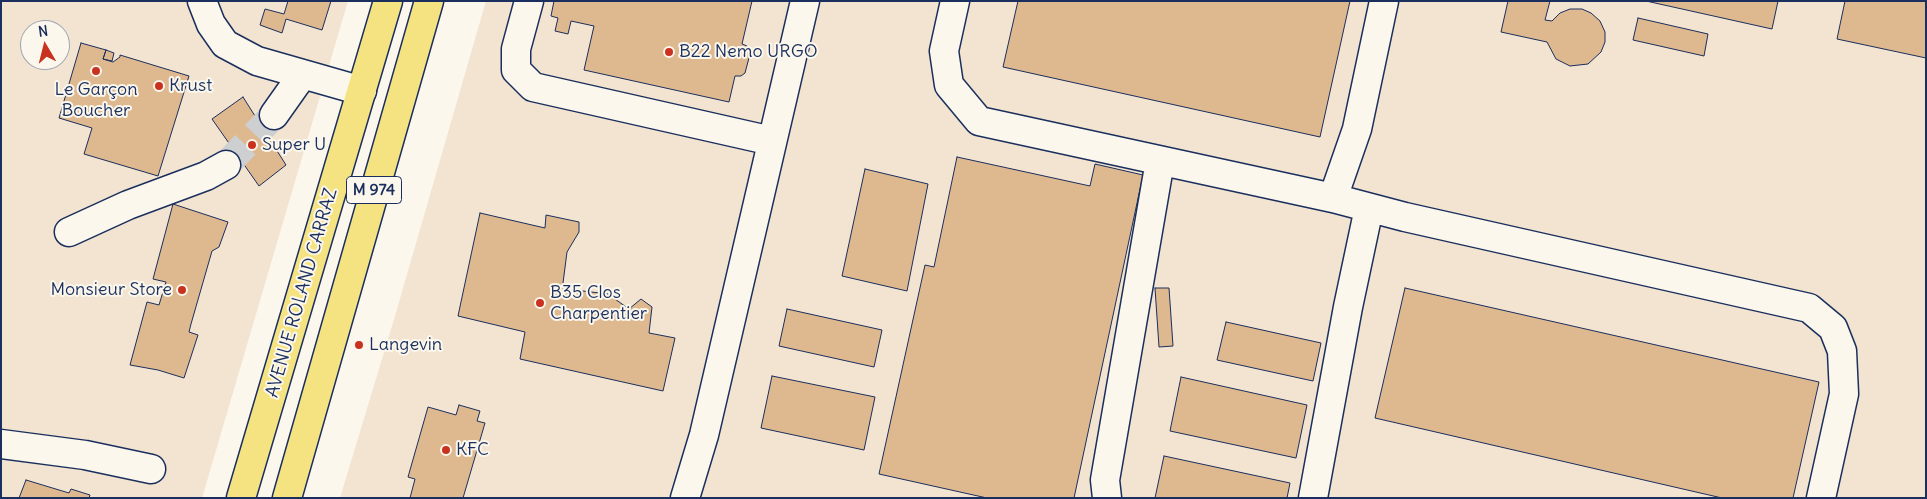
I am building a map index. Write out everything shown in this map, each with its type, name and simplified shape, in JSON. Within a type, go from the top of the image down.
[{"type":"main road","name":"AVENUE ROLAND CARRAZ","points":[[240,498],[388,1]]},
{"type":"main road","name":"M 974","points":[[287,498],[429,1]]},
{"type":"street","points":[[202,1],[211,24],[225,44],[257,61],[362,91]]},
{"type":"street","points":[[529,1],[516,49],[516,70],[534,87],[772,141]]},
{"type":"street","points":[[685,498],[704,435],[805,1]]},
{"type":"street","points":[[955,1],[944,51],[949,86],[979,121],[1332,198],[1404,217],[1809,308],[1833,328],[1842,351],[1844,394],[1821,498]]},
{"type":"street","points":[[1332,198],[1357,129],[1384,1]]},
{"type":"street","points":[[274,115],[303,74]]},
{"type":"street","points":[[1107,498],[1105,480],[1160,161]]},
{"type":"street","points":[[69,232],[128,205],[206,176],[226,165]]},
{"type":"street","points":[[1313,498],[1348,306],[1369,208]]},
{"type":"street","points":[[1,444],[85,455],[151,469]]},
{"type":"shaded area","points":[[1,1],[348,1],[202,498],[1,498]]},
{"type":"shaded area","points":[[486,1],[1926,1],[1926,498],[340,498]]},
{"type":"building","points":[[288,1],[331,1],[322,30],[286,19],[282,33],[260,25],[265,9],[284,14]]},
{"type":"building","name":"B22 Nemo URGO","points":[[554,1],[752,1],[742,44],[747,46],[750,54],[745,73],[741,76],[735,76],[729,102],[584,70],[594,26],[571,21],[568,34],[555,31],[558,18],[551,16]]},
{"type":"building","points":[[1018,1],[1350,1],[1320,137],[1003,67]]},
{"type":"building","points":[[1508,1],[1550,1],[1545,20],[1552,21],[1560,13],[1570,9],[1582,9],[1591,13],[1600,21],[1605,32],[1605,42],[1601,52],[1588,64],[1570,66],[1556,59],[1547,42],[1501,32]]},
{"type":"building","points":[[1646,1],[1778,1],[1772,29]]},
{"type":"building","points":[[1845,1],[1926,1],[1926,58],[1837,39]]},
{"type":"building","points":[[1638,18],[1708,34],[1704,56],[1633,40]]},
{"type":"building","points":[[81,43],[106,50],[103,59],[113,62],[120,55],[189,76],[158,176],[84,154],[92,128],[59,118]]},
{"type":"building","points":[[106,50],[114,53],[112,61],[103,59]]},
{"type":"building","name":"Super U","points":[[243,97],[286,165],[259,186],[212,119]]},
{"type":"building","points":[[957,157],[1090,186],[1095,164],[1143,175],[1074,498],[987,498],[879,474],[925,265],[934,267]]},
{"type":"building","points":[[865,169],[928,184],[907,291],[842,276]]},
{"type":"building","name":"Monsieur Store","points":[[173,204],[228,222],[219,247],[212,251],[191,324],[189,332],[198,335],[184,378],[158,370],[130,365],[147,302],[159,305],[166,282],[153,279]]},
{"type":"building","name":"B35 Clos Charpentier","points":[[480,213],[545,228],[546,215],[579,222],[579,232],[567,252],[563,283],[572,293],[583,291],[608,294],[629,309],[641,299],[652,307],[649,333],[675,338],[663,391],[520,359],[525,332],[458,316]]},
{"type":"building","points":[[1155,288],[1169,288],[1173,346],[1159,347]]},
{"type":"building","points":[[1405,288],[1819,382],[1793,498],[1722,498],[1375,418]]},
{"type":"building","points":[[787,309],[882,330],[874,367],[779,346]]},
{"type":"building","points":[[1226,322],[1321,343],[1313,381],[1217,360]]},
{"type":"building","points":[[772,376],[875,397],[864,450],[761,428]]},
{"type":"building","points":[[1181,377],[1307,405],[1296,458],[1170,431]]},
{"type":"building","name":"KFC","points":[[459,405],[480,411],[477,421],[485,423],[463,498],[410,498],[415,479],[408,477],[428,407],[456,415]]},
{"type":"building","points":[[1164,456],[1290,483],[1287,498],[1155,498]]},
{"type":"building","points":[[26,480],[69,493],[71,489],[90,495],[89,498],[19,498]]},
{"type":"tunnel","points":[[226,165],[274,115]]},
{"type":"place","name":"B22 Nemo URGO","points":[[669,52]]},
{"type":"place","name":"Le Garçon Boucher","points":[[96,71]]},
{"type":"place","name":"Krust","points":[[159,86]]},
{"type":"place","name":"Super U","points":[[252,145]]},
{"type":"place","name":"Monsieur Store","points":[[182,290]]},
{"type":"place","name":"B35 Clos Charpentier","points":[[540,303]]},
{"type":"place","name":"Langevin","points":[[359,345]]},
{"type":"place","name":"KFC","points":[[446,450]]}]
